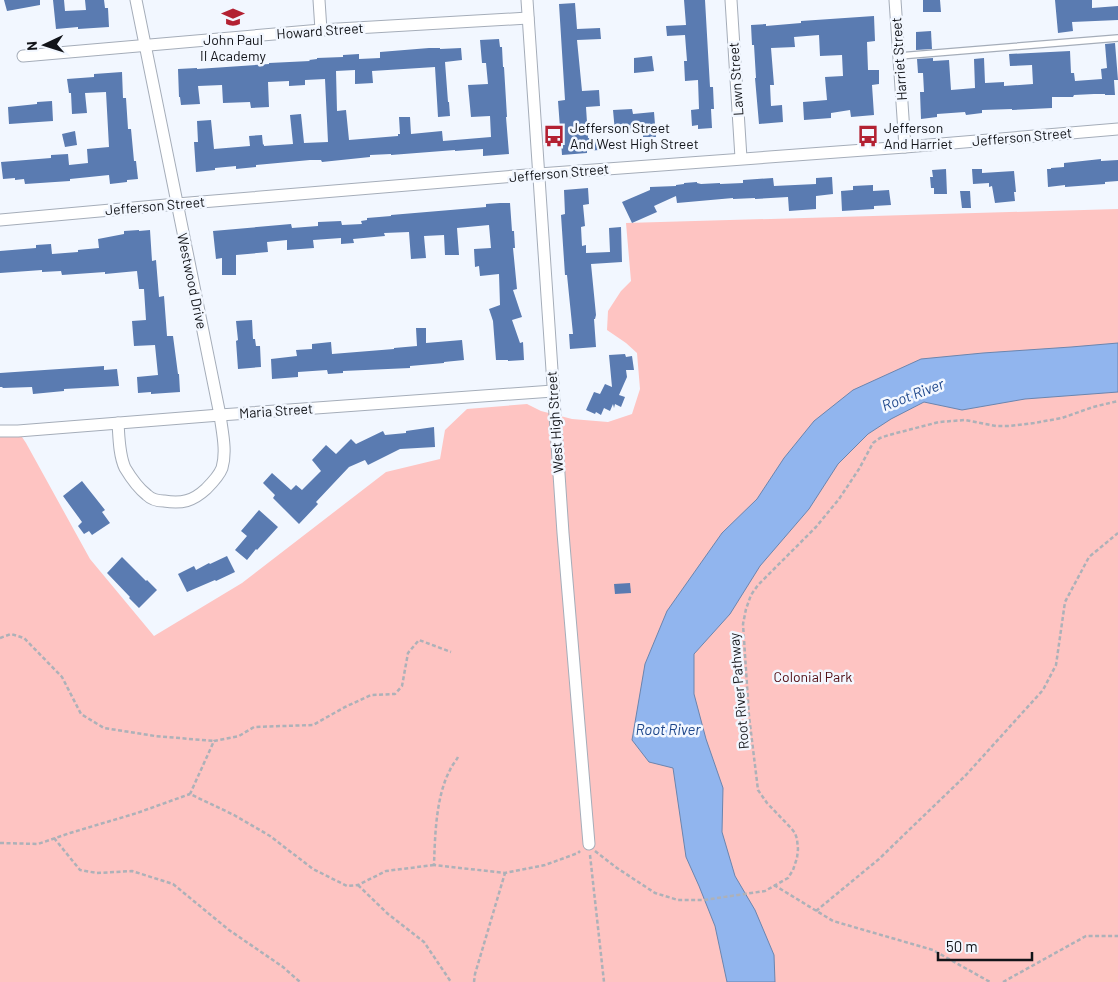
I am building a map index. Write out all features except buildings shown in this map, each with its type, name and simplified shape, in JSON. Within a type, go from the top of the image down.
[{"type":"street","name":"Westwood Drive","points":[[136,0],[220,415]]},
{"type":"street","points":[[318,0],[321,30]]},
{"type":"street","name":"West High Street","points":[[527,0],[562,523],[589,844]]},
{"type":"street","name":"Lawn Street","points":[[731,0],[741,158]]},
{"type":"street","name":"Harriet Street","points":[[895,0],[905,147]]},
{"type":"street","name":"Howard Street","points":[[23,56],[321,30],[528,18]]},
{"type":"street","name":"Jefferson Street","points":[[0,220],[539,174],[1118,129]]},
{"type":"street","name":"Maria Street","points":[[0,431],[553,391]]},
{"type":"street","points":[[118,423],[124,466],[131,478],[148,496],[158,500],[179,503],[199,495],[215,479],[222,468],[224,445],[220,415]]},
{"type":"lane","points":[[899,56],[1118,38]]},
{"type":"path","name":"Root River Pathway","points":[[589,844],[597,854],[655,893],[678,900],[704,900],[764,891],[788,878],[797,858],[797,838],[791,828],[766,804],[758,790],[749,716],[743,624],[751,595],[758,585],[816,527],[859,470],[873,444],[880,438],[939,422],[957,420],[996,426],[1034,423],[1062,418],[1093,407],[1118,402]]},
{"type":"path","points":[[816,911],[879,859],[959,781],[1043,690],[1056,665],[1065,602],[1089,557],[1118,533]]},
{"type":"path","points":[[0,638],[12,634],[24,638],[62,677],[81,714],[104,728],[155,736],[214,741],[238,736],[254,727],[313,725],[345,707],[372,695],[395,694],[402,686],[408,653],[419,640],[451,652]]},
{"type":"path","points":[[190,794],[214,741]]},
{"type":"path","points":[[434,865],[435,834],[439,806],[450,770],[458,757]]},
{"type":"path","points":[[0,843],[38,844],[190,794],[234,815],[270,836],[313,869],[347,886],[358,886],[386,871],[434,865],[505,873],[545,866],[578,853],[589,844]]},
{"type":"path","points":[[54,838],[80,870],[97,873],[132,871],[173,884],[229,930],[300,982]]},
{"type":"path","points":[[589,844],[604,982]]},
{"type":"path","points":[[474,982],[505,873]]},
{"type":"path","points":[[774,885],[833,921],[933,950],[990,982]]},
{"type":"path","points":[[358,886],[388,914],[424,942],[451,982]]},
{"type":"path","points":[[1003,982],[1086,936],[1118,936]]},
{"type":"green space","name":"Colonial Park","points":[[1118,209],[1118,982],[0,982],[0,431],[18,431],[90,559],[154,636],[242,583],[386,472],[440,459],[445,430],[467,409],[527,404],[541,411],[572,419],[608,422],[632,414],[640,389],[637,353],[607,330],[608,311],[621,291],[631,281],[626,223]]},
{"type":"water","name":"Root River","points":[[1118,343],[1118,392],[1025,399],[962,410],[924,402],[891,419],[868,434],[838,464],[809,509],[760,566],[730,614],[694,654],[694,694],[706,739],[723,788],[722,832],[735,876],[755,910],[774,955],[775,982],[727,982],[715,926],[686,857],[673,768],[649,762],[632,740],[645,664],[667,611],[722,533],[757,499],[784,458],[814,421],[853,390],[921,359]]},
{"type":"place","name":"John Paul II Academy","points":[[233,17]]},
{"type":"place","name":"Jefferson Street And West High Street","points":[[554,136]]},
{"type":"place","name":"Jefferson And Harriet","points":[[868,136]]}]
